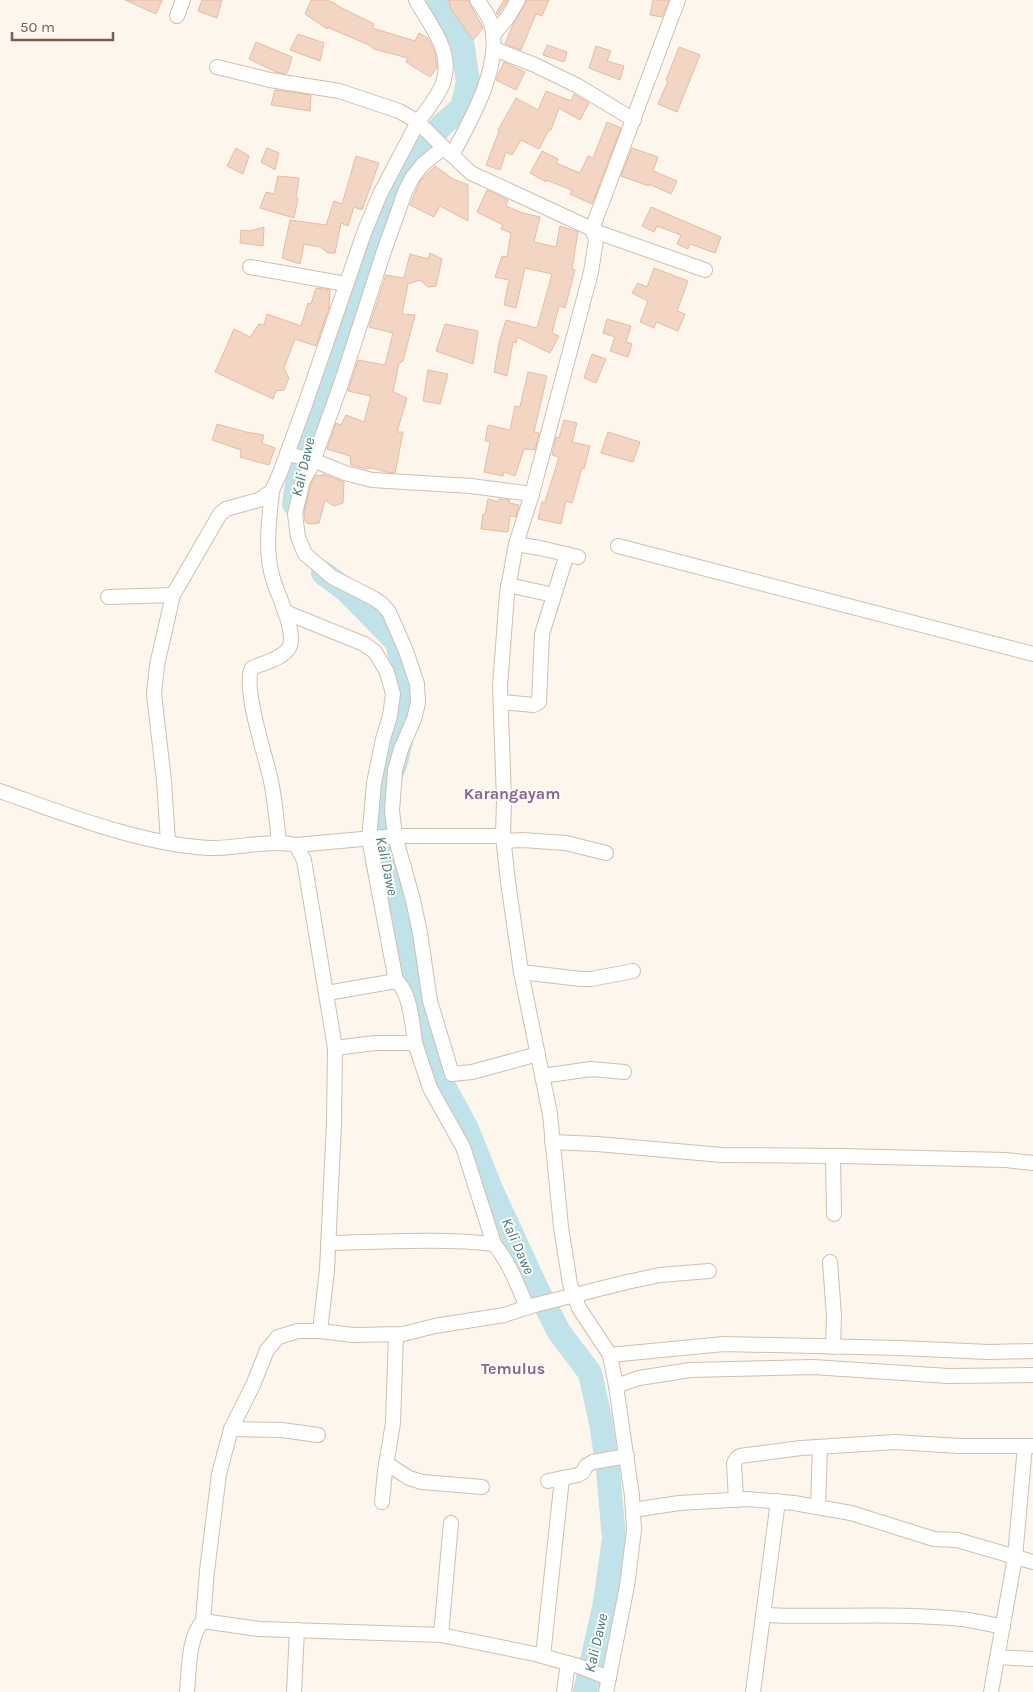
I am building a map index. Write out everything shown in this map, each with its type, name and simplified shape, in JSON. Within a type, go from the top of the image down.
[{"type":"street","points":[[176,16],[183,0]]},
{"type":"street","points":[[380,838],[392,811],[395,770],[418,703],[417,684],[406,651],[389,612],[373,598],[332,577],[305,554],[298,537],[295,514],[303,480],[301,457],[346,284],[380,194],[443,84],[446,67],[443,50],[438,35],[416,0]]},
{"type":"street","points":[[168,842],[164,781],[154,694],[157,665],[173,596],[220,514],[233,506],[259,500],[272,491],[301,457],[341,384],[384,251],[412,178],[423,164],[445,149],[470,122],[484,92],[493,42],[492,25],[477,0]]},
{"type":"street","points":[[493,42],[518,0]]},
{"type":"street","points":[[203,1621],[259,1629],[441,1635],[543,1656],[573,1665],[607,1686],[628,1586],[634,1530],[633,1510],[610,1354],[579,1308],[567,1297],[550,1114],[521,972],[504,839],[500,686],[508,585],[516,544],[532,494],[591,272],[596,240],[593,230],[678,0]]},
{"type":"street","points":[[493,42],[569,82],[634,120]]},
{"type":"street","points":[[217,67],[270,80],[339,91],[399,111],[421,125],[470,173],[593,230],[705,270]]},
{"type":"street","points":[[250,267],[346,284]]},
{"type":"street","points":[[301,457],[345,473],[372,480],[471,486],[532,494]]},
{"type":"street","points":[[272,491],[268,536],[270,571],[285,612],[289,627],[290,646],[287,651],[279,656],[252,668],[249,674],[249,685],[261,747],[273,792],[279,843]]},
{"type":"street","points":[[501,702],[534,705],[539,702],[542,634],[554,595],[573,556],[516,544]]},
{"type":"street","points":[[618,546],[1033,654]]},
{"type":"street","points":[[508,585],[554,595]]},
{"type":"street","points":[[108,597],[173,596]]},
{"type":"street","points":[[285,612],[364,644],[375,652],[388,672],[393,694],[390,716],[382,739],[374,783],[396,981]]},
{"type":"street","points":[[0,791],[95,824],[168,842],[210,848],[279,843],[296,845],[380,838],[504,839],[566,843],[606,853]]},
{"type":"street","points":[[380,838],[413,900],[430,1002],[452,1074],[472,1072],[538,1054]]},
{"type":"street","points":[[296,845],[304,860],[335,1048],[334,1123],[327,1270],[320,1331]]},
{"type":"street","points":[[521,972],[581,979],[633,971]]},
{"type":"street","points":[[327,993],[396,981],[401,984],[410,1011],[415,1043],[430,1088],[463,1147],[494,1244],[531,1306]]},
{"type":"street","points":[[335,1048],[415,1043]]},
{"type":"street","points":[[542,1076],[591,1069],[624,1072]]},
{"type":"street","points":[[552,1142],[722,1155],[1006,1160],[1033,1163]]},
{"type":"street","points":[[833,1156],[834,1214]]},
{"type":"street","points":[[328,1243],[436,1241],[494,1244]]},
{"type":"street","points":[[830,1262],[834,1316],[833,1347]]},
{"type":"street","points":[[187,1692],[193,1636],[203,1621],[207,1570],[219,1474],[231,1429],[253,1385],[267,1350],[278,1338],[298,1331],[320,1331],[353,1335],[396,1335],[435,1326],[504,1315],[531,1306],[652,1277],[709,1271]]},
{"type":"street","points":[[382,1502],[393,1424],[396,1335]]},
{"type":"street","points":[[610,1354],[724,1344],[989,1352],[1033,1351]]},
{"type":"street","points":[[616,1386],[639,1378],[690,1370],[813,1367],[948,1376],[1033,1375]]},
{"type":"street","points":[[231,1429],[282,1430],[318,1435]]},
{"type":"street","points":[[736,1500],[734,1463],[736,1458],[750,1454],[895,1442],[958,1446],[1029,1446],[1015,1557],[991,1692]]},
{"type":"street","points":[[818,1507],[820,1447]]},
{"type":"street","points":[[548,1481],[578,1475],[583,1472],[586,1466],[626,1456]]},
{"type":"street","points":[[386,1463],[409,1478],[422,1482],[482,1488]]},
{"type":"street","points":[[543,1656],[562,1478]]},
{"type":"street","points":[[633,1510],[679,1503],[736,1500],[778,1501],[851,1513],[934,1539],[957,1540],[1033,1562]]},
{"type":"street","points":[[753,1692],[778,1501]]},
{"type":"street","points":[[441,1635],[451,1523]]},
{"type":"street","points":[[763,1615],[803,1617],[903,1616],[963,1619],[1003,1627]]},
{"type":"street","points":[[294,1692],[297,1630]]},
{"type":"street","points":[[998,1657],[1033,1659]]},
{"type":"street","points":[[564,1692],[573,1665]]},
{"type":"building","points":[[125,0],[162,0],[156,14]]},
{"type":"building","points":[[202,0],[222,0],[217,18],[198,11]]},
{"type":"building","points":[[311,0],[327,0],[336,4],[374,24],[372,28],[415,41],[419,33],[428,38],[435,52],[437,68],[430,77],[406,62],[408,58],[374,49],[369,45],[327,27],[327,29],[305,14]]},
{"type":"building","points":[[448,0],[468,0],[483,28],[473,40],[449,6],[451,5]]},
{"type":"building","points":[[504,0],[508,0],[498,15],[496,13]]},
{"type":"building","points":[[527,0],[549,0],[542,16],[536,14],[521,50],[505,44],[513,24]]},
{"type":"building","points":[[653,0],[669,0],[662,17],[650,15]]},
{"type":"building","points":[[298,34],[324,43],[320,61],[290,50]]},
{"type":"building","points":[[256,42],[292,57],[286,74],[276,72],[249,59]]},
{"type":"building","points":[[547,45],[567,52],[564,62],[543,55]]},
{"type":"building","points":[[596,46],[611,51],[607,61],[624,66],[620,80],[589,68]]},
{"type":"building","points":[[679,47],[700,55],[677,112],[658,104]]},
{"type":"building","points":[[504,62],[525,72],[516,90],[496,80]]},
{"type":"building","points":[[275,90],[311,95],[310,111],[271,105]]},
{"type":"building","points":[[546,91],[571,101],[574,94],[589,103],[580,120],[559,108],[551,130],[549,130],[539,149],[521,140],[512,155],[506,152],[500,170],[486,165],[498,130],[516,98],[538,110]]},
{"type":"building","points":[[607,122],[621,128],[592,204],[570,194],[572,190],[546,180],[546,182],[530,173],[542,151],[558,159],[556,163],[580,173],[588,156],[593,158]]},
{"type":"building","points":[[236,148],[249,156],[243,174],[227,166]]},
{"type":"building","points":[[267,148],[279,153],[275,170],[261,162]]},
{"type":"building","points":[[632,148],[658,157],[653,171],[677,181],[671,194],[649,184],[649,186],[621,176]]},
{"type":"building","points":[[356,156],[379,163],[362,210],[354,207],[348,226],[341,223],[335,253],[328,253],[320,247],[304,244],[300,264],[282,258],[290,220],[326,225],[334,201],[342,204]]},
{"type":"building","points":[[435,166],[453,179],[468,185],[468,221],[440,206],[434,217],[410,205],[420,181]]},
{"type":"building","points":[[278,176],[299,178],[294,218],[260,208],[266,192],[274,194]]},
{"type":"building","points":[[487,190],[508,200],[506,206],[540,217],[534,242],[556,247],[560,226],[578,232],[572,269],[575,270],[565,308],[559,306],[552,333],[559,336],[550,353],[517,337],[516,343],[513,342],[507,376],[494,372],[499,343],[506,320],[537,328],[552,274],[525,268],[516,308],[504,305],[509,280],[495,277],[502,256],[507,257],[511,233],[501,229],[503,225],[477,212]]},
{"type":"building","points":[[651,207],[721,237],[715,253],[690,244],[688,249],[677,244],[681,235],[657,226],[654,232],[642,226]]},
{"type":"building","points":[[264,227],[263,246],[240,243],[241,230],[249,231]]},
{"type":"building","points":[[430,253],[442,259],[436,286],[428,287],[420,280],[408,284],[402,314],[415,315],[403,361],[399,363],[393,392],[407,398],[397,432],[403,432],[395,473],[351,465],[350,456],[327,449],[336,423],[341,425],[346,415],[364,422],[371,396],[348,391],[358,360],[385,365],[393,333],[369,327],[386,275],[404,278],[410,254],[428,259]]},
{"type":"building","points":[[654,268],[688,281],[677,311],[685,314],[678,331],[656,322],[654,328],[640,322],[648,301],[632,293],[638,283],[647,287]]},
{"type":"building","points":[[316,288],[330,290],[329,308],[316,346],[295,339],[284,368],[289,378],[284,390],[276,391],[273,399],[215,372],[234,329],[250,337],[259,324],[264,325],[267,314],[301,326],[308,303],[311,304]]},
{"type":"building","points":[[607,319],[631,326],[626,342],[632,344],[628,357],[610,351],[615,337],[603,333]]},
{"type":"building","points":[[445,324],[478,331],[473,364],[436,351]]},
{"type":"building","points":[[592,354],[606,359],[596,383],[584,378]]},
{"type":"building","points":[[428,370],[448,374],[440,404],[423,401]]},
{"type":"building","points":[[528,372],[547,376],[534,432],[539,433],[535,450],[524,449],[515,476],[504,472],[503,476],[484,472],[490,442],[485,441],[488,425],[510,430],[515,406],[520,407]]},
{"type":"building","points":[[564,420],[577,423],[572,442],[590,446],[572,503],[566,501],[561,524],[538,519],[542,502],[545,502],[559,457],[552,455],[556,437],[559,438]]},
{"type":"building","points":[[217,424],[264,435],[262,443],[275,448],[269,465],[240,457],[241,450],[212,440]]},
{"type":"building","points":[[608,432],[640,442],[633,462],[601,453]]},
{"type":"building","points":[[323,474],[344,482],[343,503],[334,506],[325,500],[319,523],[308,524],[305,521],[304,514],[311,483],[316,475],[323,476]]},
{"type":"building","points":[[488,499],[499,502],[499,499],[510,500],[509,503],[519,505],[516,517],[510,516],[508,532],[481,529]]},
{"type":"waterway","name":"Kali Dawe","points":[[294,504],[305,450],[324,398],[375,235],[394,190],[417,156],[442,125],[462,108],[468,82],[462,41],[436,0]]},
{"type":"waterway","name":"Kali Dawe","points":[[323,573],[346,590],[397,642],[405,677],[408,710],[396,762],[381,801],[379,841],[406,946],[421,1025],[439,1077],[467,1129],[491,1189],[537,1289],[559,1332],[590,1373],[601,1423],[608,1470],[614,1539],[605,1603],[585,1692]]},
{"type":"district","name":"Karangayam","points":[[512,793]]},
{"type":"district","name":"Temulus","points":[[513,1368]]}]
